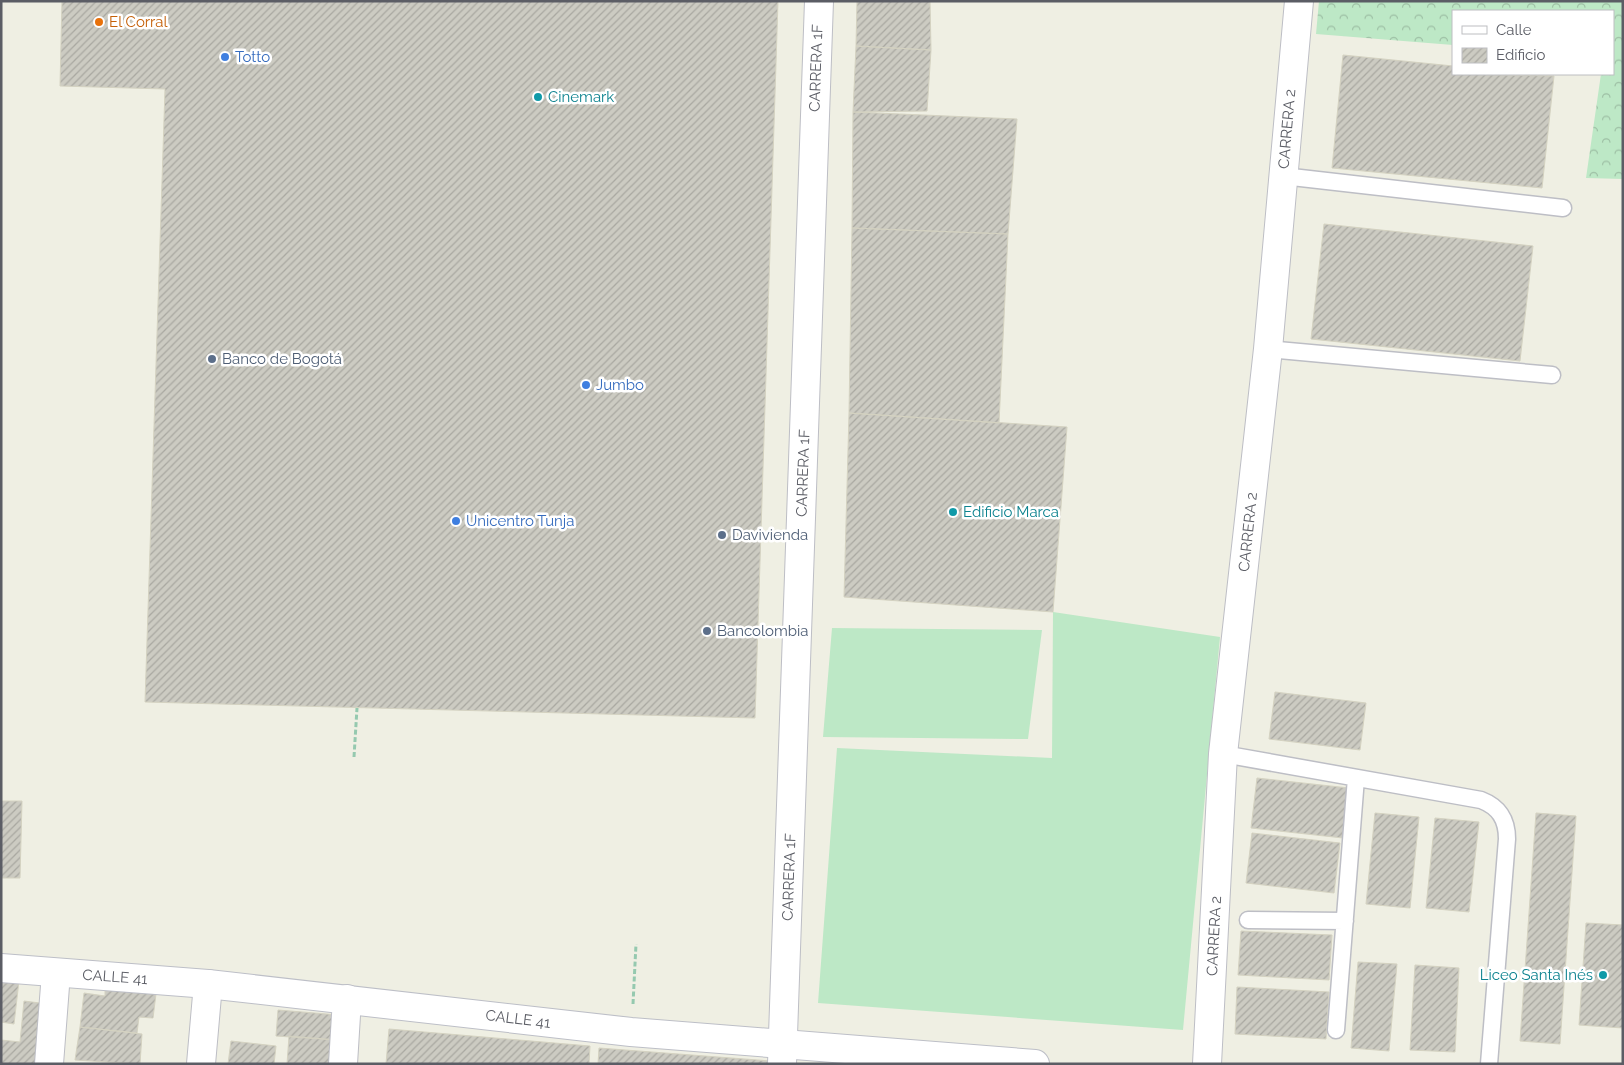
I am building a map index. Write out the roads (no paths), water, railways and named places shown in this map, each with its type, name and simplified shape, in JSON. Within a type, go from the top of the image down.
[{"type":"street","name":"CARRERA 1F","points":[[783,1054],[819,1]]},
{"type":"street","name":"CARRERA 2","points":[[1207,1064],[1223,754],[1268,349],[1299,1]]},
{"type":"street","name":"CALLE 41","points":[[1,968],[208,984],[347,999],[631,1032],[783,1054],[1036,1064]]},
{"type":"street","points":[[49,1064],[56,973]]},
{"type":"street","points":[[201,1064],[208,984]]},
{"type":"street","points":[[344,1064],[347,999]]},
{"type":"lane","points":[[1283,176],[1563,208]]},
{"type":"lane","points":[[1268,349],[1552,375]]},
{"type":"lane","points":[[1223,754],[1481,800],[1491,804],[1504,819],[1507,839],[1489,1064]]},
{"type":"lane","points":[[1336,1030],[1356,778]]},
{"type":"lane","points":[[1248,920],[1345,921]]},
{"type":"place","name":"El Corral","points":[[99,22]]},
{"type":"place","name":"Totto","points":[[225,57]]},
{"type":"place","name":"Cinemark","points":[[538,97]]},
{"type":"place","name":"Banco de Bogotá","points":[[212,359]]},
{"type":"place","name":"Jumbo","points":[[586,385]]},
{"type":"place","name":"Edificio Marca","points":[[953,512]]},
{"type":"place","name":"Unicentro Tunja","points":[[456,521]]},
{"type":"place","name":"Davivienda","points":[[722,535]]},
{"type":"place","name":"Bancolombia","points":[[707,631]]},
{"type":"place","name":"Liceo Santa Inés","points":[[1603,975]]}]
